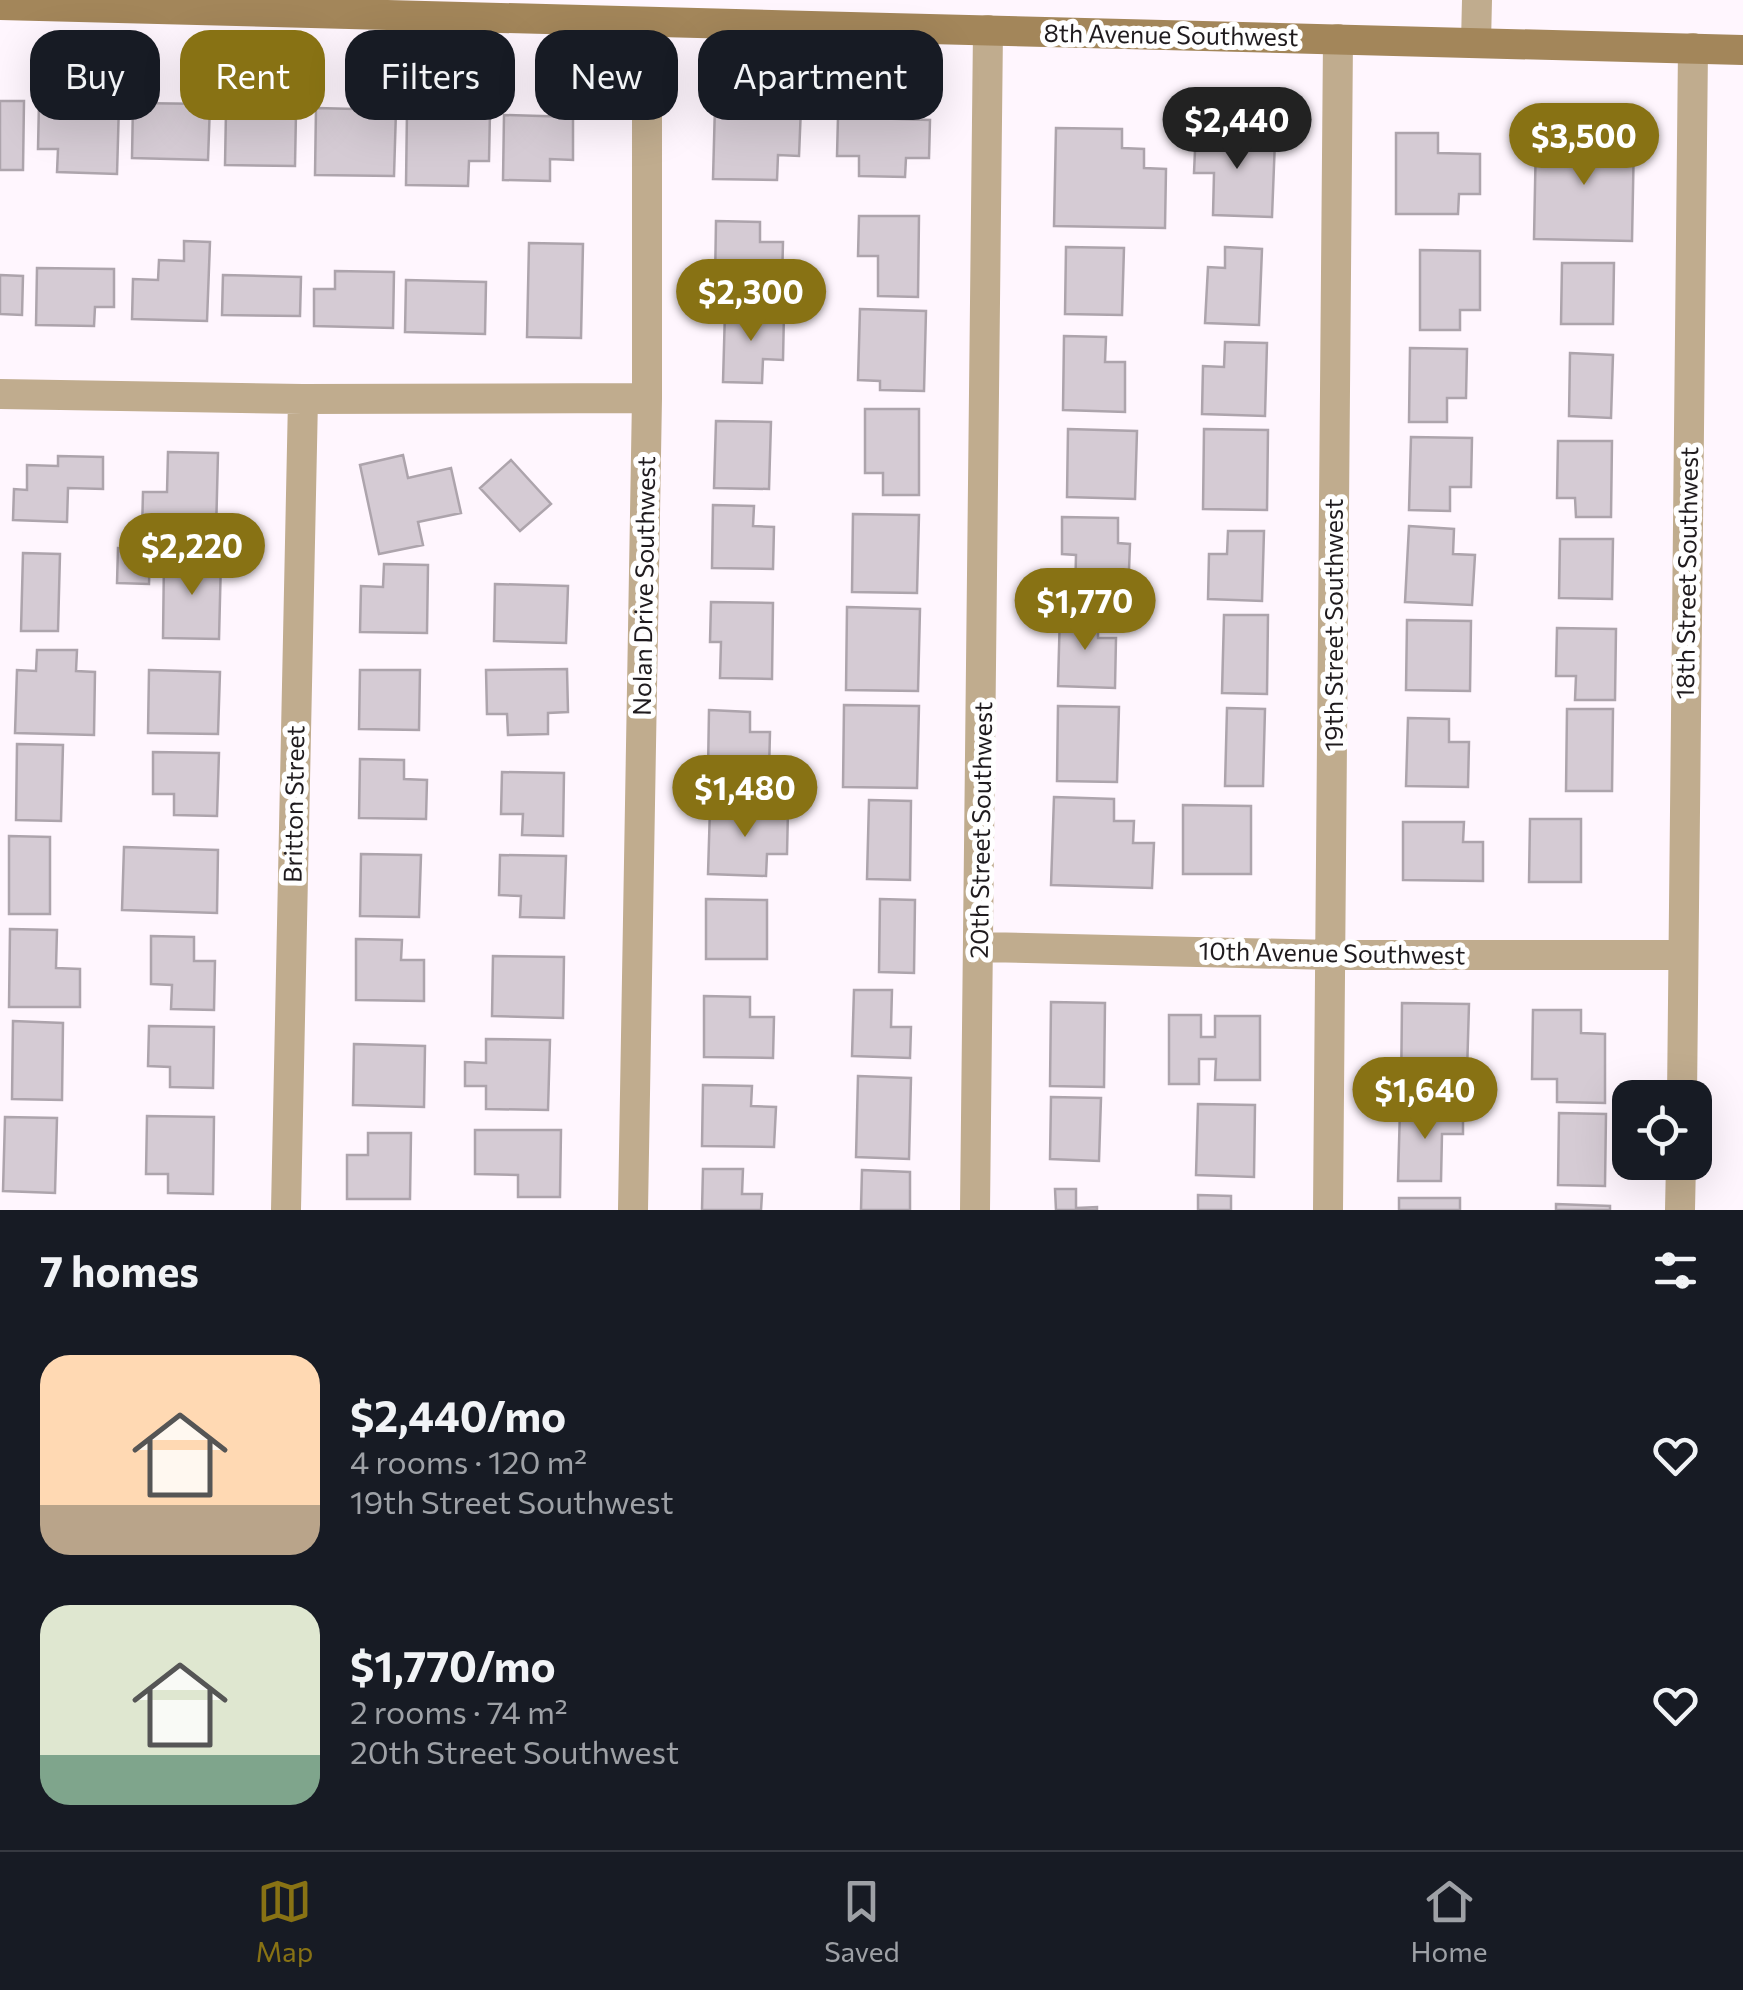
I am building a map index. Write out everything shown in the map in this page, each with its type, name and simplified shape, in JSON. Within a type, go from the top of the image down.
[{"type":"street","points":[[1476,43],[1477,0]]},
{"type":"street","name":"8th Avenue Southwest","points":[[0,5],[485,9],[647,22],[1743,50]]},
{"type":"street","name":"Nolan Drive Southwest","points":[[633,1210],[647,398],[647,22]]},
{"type":"street","name":"20th Street Southwest","points":[[976,1210],[988,30]]},
{"type":"street","name":"19th Street Southwest","points":[[1328,1210],[1338,39]]},
{"type":"street","name":"18th Street Southwest","points":[[1682,1080],[1693,48]]},
{"type":"street","points":[[0,394],[303,399],[647,398]]},
{"type":"street","name":"Britton Street","points":[[286,1210],[303,399]]},
{"type":"street","name":"10th Avenue Southwest","points":[[980,948],[1332,955],[1684,955]]},
{"type":"street","points":[[1680,1210],[1681,1180]]},
{"type":"building","points":[[0,101],[24,101],[23,170],[0,170]]},
{"type":"building","points":[[160,103],[180,104],[180,120],[209,120],[208,160],[132,158],[133,120],[160,120]]},
{"type":"building","points":[[325,108],[345,109],[345,120],[396,120],[394,176],[315,175],[316,120],[325,120]]},
{"type":"building","points":[[515,115],[535,116],[535,120],[573,120],[573,160],[550,159],[550,181],[503,180],[504,120],[515,120]]},
{"type":"building","points":[[39,120],[119,120],[117,174],[57,172],[58,149],[38,149]]},
{"type":"building","points":[[226,120],[296,120],[295,166],[225,165]]},
{"type":"building","points":[[407,120],[490,120],[489,161],[469,161],[468,186],[406,185]]},
{"type":"building","points":[[715,120],[800,120],[799,156],[778,155],[777,180],[713,179]]},
{"type":"building","points":[[838,120],[930,120],[929,158],[906,158],[905,177],[859,176],[859,156],[837,156]]},
{"type":"building","points":[[1056,128],[1122,129],[1122,148],[1144,149],[1144,168],[1166,169],[1165,228],[1054,226]]},
{"type":"building","points":[[1196,128],[1230,130],[1230,138],[1275,140],[1272,217],[1213,215],[1214,173],[1194,173]]},
{"type":"building","points":[[1396,133],[1438,133],[1438,153],[1480,154],[1480,194],[1459,194],[1458,214],[1396,214]]},
{"type":"building","points":[[1536,136],[1634,138],[1632,241],[1534,239]]},
{"type":"building","points":[[859,216],[919,216],[918,297],[878,296],[878,256],[858,256]]},
{"type":"building","points":[[716,221],[760,222],[760,242],[783,242],[782,283],[715,282]]},
{"type":"building","points":[[184,241],[210,242],[207,321],[132,319],[133,279],[158,280],[159,260],[184,261]]},
{"type":"building","points":[[529,243],[583,244],[581,338],[527,337]]},
{"type":"building","points":[[1066,247],[1124,248],[1122,315],[1065,314]]},
{"type":"building","points":[[1225,247],[1262,249],[1259,325],[1205,323],[1208,267],[1225,268]]},
{"type":"building","points":[[1420,250],[1480,251],[1480,310],[1460,310],[1460,330],[1420,330]]},
{"type":"building","points":[[1562,263],[1614,263],[1613,324],[1561,324]]},
{"type":"building","points":[[37,268],[114,269],[114,307],[95,307],[94,326],[36,325]]},
{"type":"building","points":[[335,271],[394,272],[393,328],[314,326],[314,289],[335,289]]},
{"type":"building","points":[[0,275],[23,276],[22,315],[0,314]]},
{"type":"building","points":[[223,275],[301,277],[300,316],[222,315]]},
{"type":"building","points":[[406,280],[486,282],[485,334],[405,332]]},
{"type":"building","points":[[860,309],[926,311],[924,391],[880,390],[880,381],[858,380]]},
{"type":"building","points":[[725,311],[784,312],[783,360],[763,359],[762,383],[723,382]]},
{"type":"building","points":[[1064,336],[1106,337],[1105,362],[1125,362],[1125,412],[1063,410]]},
{"type":"building","points":[[1225,342],[1267,343],[1265,416],[1202,414],[1203,366],[1224,367]]},
{"type":"building","points":[[1410,348],[1467,349],[1466,398],[1447,398],[1447,422],[1409,422]]},
{"type":"building","points":[[1570,353],[1613,355],[1611,418],[1569,416]]},
{"type":"building","points":[[865,409],[919,409],[919,495],[883,495],[883,473],[865,473]]},
{"type":"building","points":[[716,421],[771,422],[769,489],[714,488]]},
{"type":"building","points":[[1068,429],[1137,431],[1135,499],[1067,497]]},
{"type":"building","points":[[1204,429],[1268,430],[1267,510],[1203,509]]},
{"type":"building","points":[[1411,437],[1472,438],[1471,487],[1450,487],[1450,511],[1409,510]]},
{"type":"building","points":[[1558,441],[1612,441],[1611,517],[1576,517],[1575,498],[1557,498]]},
{"type":"building","points":[[168,452],[218,453],[216,533],[142,532],[143,492],[167,492]]},
{"type":"building","points":[[403,455],[408,478],[451,468],[461,513],[418,522],[423,545],[379,554],[360,465]]},
{"type":"building","points":[[58,456],[103,457],[103,489],[68,488],[67,522],[13,520],[14,489],[27,490],[27,465],[58,466]]},
{"type":"building","points":[[511,460],[551,504],[520,531],[480,488]]},
{"type":"building","points":[[713,505],[754,506],[753,526],[774,527],[773,569],[712,568]]},
{"type":"building","points":[[853,514],[919,515],[917,593],[852,592]]},
{"type":"building","points":[[1062,517],[1118,518],[1118,543],[1130,544],[1129,570],[1118,570],[1118,598],[1075,597],[1076,555],[1062,554]]},
{"type":"building","points":[[1409,526],[1454,529],[1453,554],[1475,555],[1472,605],[1405,602]]},
{"type":"building","points":[[1228,531],[1264,531],[1262,601],[1208,599],[1209,554],[1227,554]]},
{"type":"building","points":[[1560,539],[1613,539],[1612,599],[1559,598]]},
{"type":"building","points":[[118,548],[150,548],[149,584],[117,583]]},
{"type":"building","points":[[23,553],[60,554],[58,631],[21,631]]},
{"type":"building","points":[[164,558],[221,559],[219,639],[163,638]]},
{"type":"building","points":[[384,564],[428,565],[427,633],[360,632],[361,586],[383,587]]},
{"type":"building","points":[[495,584],[568,586],[566,643],[494,641]]},
{"type":"building","points":[[711,602],[773,603],[772,679],[720,678],[721,642],[710,642]]},
{"type":"building","points":[[847,607],[920,609],[918,691],[846,690]]},
{"type":"building","points":[[1060,612],[1098,613],[1098,638],[1116,638],[1115,688],[1058,686]]},
{"type":"building","points":[[1224,615],[1268,615],[1267,694],[1222,693]]},
{"type":"building","points":[[1407,620],[1471,621],[1470,691],[1406,690]]},
{"type":"building","points":[[1557,628],[1616,629],[1615,700],[1575,700],[1576,676],[1556,676]]},
{"type":"building","points":[[37,650],[77,650],[76,671],[95,672],[94,735],[15,733],[17,670],[36,671]]},
{"type":"building","points":[[567,669],[568,712],[548,713],[548,734],[508,735],[507,714],[487,714],[486,670]]},
{"type":"building","points":[[149,670],[220,672],[218,734],[148,733]]},
{"type":"building","points":[[360,670],[420,670],[419,730],[359,729]]},
{"type":"building","points":[[844,705],[919,706],[917,788],[843,787]]},
{"type":"building","points":[[1058,706],[1119,707],[1117,782],[1057,781]]},
{"type":"building","points":[[1227,708],[1265,709],[1263,786],[1225,786]]},
{"type":"building","points":[[1567,709],[1613,709],[1612,791],[1566,791]]},
{"type":"building","points":[[709,710],[750,712],[750,732],[770,732],[769,772],[708,770]]},
{"type":"building","points":[[1408,718],[1449,719],[1449,742],[1469,742],[1468,787],[1406,786]]},
{"type":"building","points":[[17,744],[63,745],[61,821],[16,820]]},
{"type":"building","points":[[153,752],[219,753],[217,816],[174,815],[174,794],[153,794]]},
{"type":"building","points":[[360,759],[404,760],[404,779],[427,780],[426,819],[359,818]]},
{"type":"building","points":[[502,772],[564,773],[563,836],[522,835],[523,814],[501,814]]},
{"type":"building","points":[[1054,797],[1114,799],[1114,821],[1134,821],[1133,843],[1154,843],[1152,888],[1051,885]]},
{"type":"building","points":[[869,800],[911,801],[910,880],[867,879]]},
{"type":"building","points":[[1183,805],[1251,806],[1251,874],[1183,874]]},
{"type":"building","points":[[710,808],[788,810],[787,854],[767,854],[766,876],[708,874]]},
{"type":"building","points":[[1530,819],[1581,819],[1581,882],[1529,882]]},
{"type":"building","points":[[1403,822],[1464,822],[1463,842],[1483,842],[1483,881],[1403,880]]},
{"type":"building","points":[[9,836],[50,837],[50,914],[9,914]]},
{"type":"building","points":[[124,847],[218,850],[217,913],[122,910]]},
{"type":"building","points":[[361,854],[421,855],[419,917],[360,916]]},
{"type":"building","points":[[500,855],[566,856],[564,918],[520,917],[521,896],[499,895]]},
{"type":"building","points":[[706,899],[767,900],[767,959],[706,959]]},
{"type":"building","points":[[880,899],[915,900],[914,973],[879,972]]},
{"type":"building","points":[[10,929],[57,930],[56,968],[80,969],[80,1007],[9,1007]]},
{"type":"building","points":[[151,936],[194,937],[194,961],[215,961],[214,1010],[171,1009],[172,985],[151,984]]},
{"type":"building","points":[[356,939],[402,940],[401,960],[424,960],[424,1001],[356,1000]]},
{"type":"building","points":[[493,956],[564,957],[563,1018],[492,1016]]},
{"type":"building","points":[[854,990],[892,990],[891,1027],[911,1027],[910,1058],[852,1056]]},
{"type":"building","points":[[704,996],[750,997],[750,1017],[774,1017],[773,1058],[704,1057]]},
{"type":"building","points":[[1051,1002],[1105,1003],[1104,1087],[1050,1086]]},
{"type":"building","points":[[1402,1003],[1469,1004],[1467,1073],[1446,1073],[1445,1096],[1401,1095]]},
{"type":"building","points":[[1533,1010],[1581,1010],[1581,1033],[1605,1034],[1605,1103],[1557,1102],[1557,1079],[1532,1079]]},
{"type":"building","points":[[1169,1015],[1201,1015],[1201,1037],[1215,1037],[1215,1016],[1260,1016],[1260,1080],[1215,1080],[1216,1059],[1199,1059],[1199,1084],[1169,1084]]},
{"type":"building","points":[[13,1021],[63,1023],[62,1100],[12,1099]]},
{"type":"building","points":[[149,1026],[214,1027],[213,1088],[170,1087],[170,1067],[148,1066]]},
{"type":"building","points":[[486,1039],[550,1040],[548,1110],[486,1109],[486,1086],[465,1086],[465,1062],[486,1063]]},
{"type":"building","points":[[354,1044],[425,1046],[424,1107],[353,1105]]},
{"type":"building","points":[[858,1076],[911,1078],[909,1159],[856,1157]]},
{"type":"building","points":[[703,1085],[752,1086],[751,1106],[776,1107],[774,1147],[702,1146]]},
{"type":"building","points":[[1051,1097],[1101,1098],[1099,1161],[1050,1159]]},
{"type":"building","points":[[1198,1104],[1255,1105],[1254,1177],[1196,1175]]},
{"type":"building","points":[[1400,1109],[1463,1110],[1463,1134],[1442,1134],[1441,1181],[1398,1181]]},
{"type":"building","points":[[1559,1113],[1606,1114],[1605,1186],[1558,1185]]},
{"type":"building","points":[[147,1116],[214,1117],[213,1194],[168,1193],[168,1174],[146,1174]]},
{"type":"building","points":[[5,1117],[57,1118],[55,1193],[3,1191]]},
{"type":"building","points":[[475,1130],[561,1130],[560,1197],[518,1197],[518,1175],[475,1174]]},
{"type":"building","points":[[368,1133],[411,1133],[410,1199],[347,1199],[347,1155],[368,1155]]},
{"type":"building","points":[[703,1169],[743,1169],[742,1194],[762,1194],[761,1210],[702,1210]]},
{"type":"building","points":[[862,1170],[910,1172],[910,1210],[861,1210]]},
{"type":"building","points":[[1055,1189],[1076,1189],[1076,1208],[1097,1210],[1056,1210]]},
{"type":"building","points":[[1198,1195],[1231,1196],[1231,1210],[1198,1210]]},
{"type":"building","points":[[1399,1198],[1460,1198],[1460,1210],[1399,1210]]},
{"type":"building","points":[[1556,1204],[1610,1206],[1610,1210],[1556,1210]]}]
